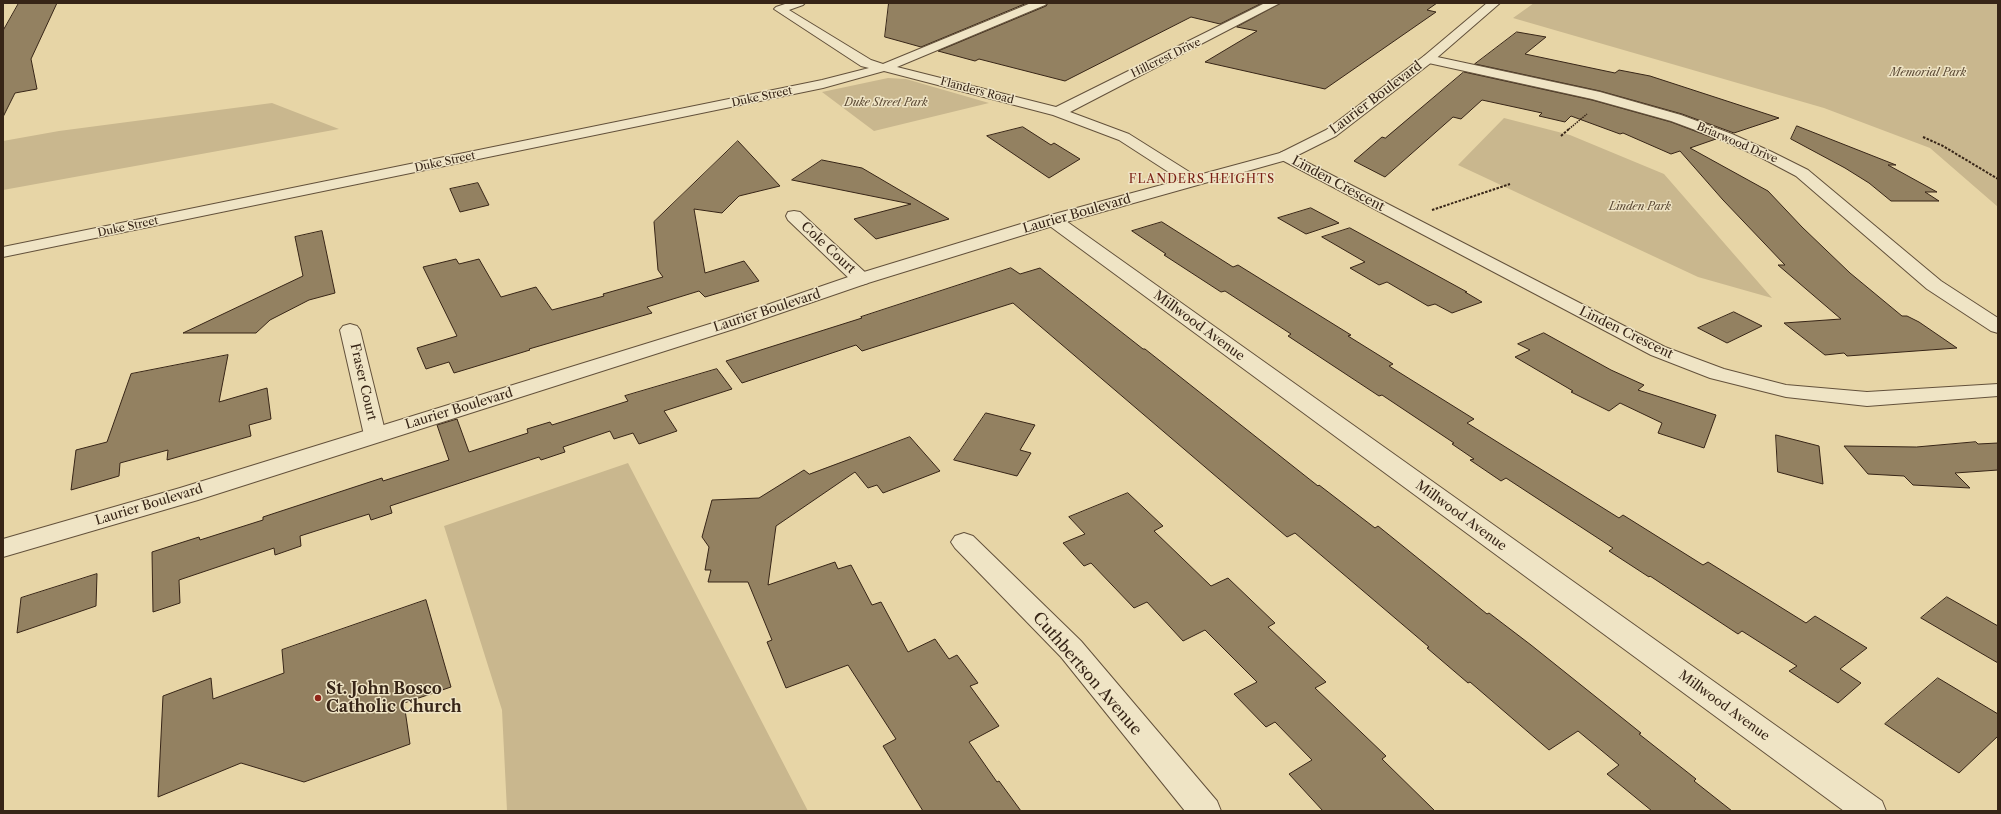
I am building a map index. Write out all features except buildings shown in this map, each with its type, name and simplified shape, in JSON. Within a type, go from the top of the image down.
[{"type":"street","name":"Flanders Road","points":[[799,3],[780,9],[866,63],[1058,112],[1124,137],[1192,181]]},
{"type":"street","points":[[886,67],[1041,3]]},
{"type":"street","name":"Hillcrest Drive","points":[[1058,112],[1274,3]]},
{"type":"street","name":"Laurier Boulevard","points":[[3,548],[189,494],[733,322],[861,279],[1053,220],[1284,156],[1331,133],[1428,59],[1494,3]]},
{"type":"street","name":"Briarwood Drive","points":[[1428,59],[1605,98],[1676,118],[1727,137],[1802,173],[1934,285],[1998,327]]},
{"type":"street","name":"Duke Street","points":[[3,252],[823,84],[886,67]]},
{"type":"street","name":"Linden Crescent","points":[[1284,156],[1658,351],[1717,374],[1786,391],[1867,398],[1998,390]]},
{"type":"street","name":"Cole Court","points":[[794,216],[861,279]]},
{"type":"street","name":"Millwood Avenue","points":[[1053,220],[1870,811]]},
{"type":"street","name":"Fraser Court","points":[[350,330],[375,435]]},
{"type":"street","name":"Cuthbertson Avenue","points":[[964,542],[1070,649],[1205,811]]},
{"type":"path","points":[[1561,136],[1605,98]]},
{"type":"path","points":[[1923,137],[1944,146],[1998,179]]},
{"type":"path","points":[[1405,219],[1510,184]]},
{"type":"green space","name":"Memorial Park","points":[[1534,3],[1998,3],[1998,207],[1930,148],[1824,108],[1513,18]]},
{"type":"green space","name":"Duke Street Park","points":[[888,78],[906,79],[989,103],[874,131],[822,92]]},
{"type":"green space","points":[[272,103],[339,129],[3,190],[3,141],[59,131]]},
{"type":"green space","name":"Linden Park","points":[[1504,118],[1570,135],[1664,174],[1772,298],[1698,277],[1458,165]]},
{"type":"green space","points":[[628,463],[808,811],[507,811],[502,710],[444,526]]},
{"type":"place","name":"St. John Bosco Catholic Church","points":[[318,698]]},
{"type":"district","name":"FLANDERS HEIGHTS","points":[[1202,180]]}]
